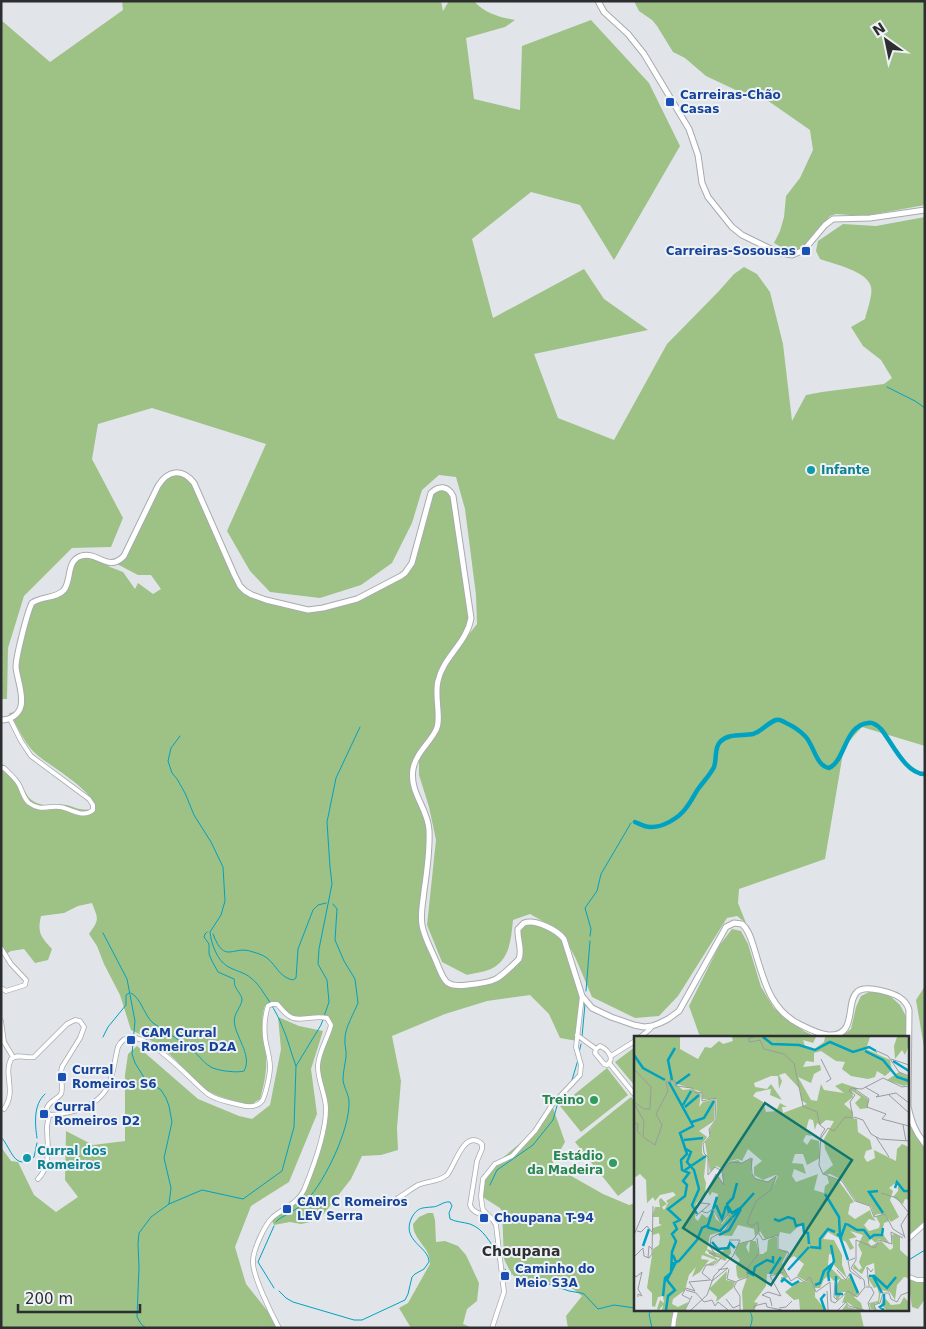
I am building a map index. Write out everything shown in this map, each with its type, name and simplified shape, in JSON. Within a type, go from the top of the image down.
[{"type":"main road","points":[[598,1],[604,12],[634,40],[689,128],[698,155],[704,189],[728,221],[742,235],[778,252],[792,255],[804,250],[824,225],[833,219],[870,218],[925,210]]},
{"type":"main road","points":[[1,720],[10,720],[21,707],[22,700],[16,666],[32,603],[40,598],[63,592],[72,562],[79,557],[91,556],[112,563],[120,560],[124,556],[164,477],[178,472],[185,474],[194,483],[240,586],[258,597],[308,610],[358,599],[405,573],[412,563],[431,493],[439,488],[446,488],[450,490],[453,496],[471,618],[466,634],[443,666],[436,692],[439,724],[417,757],[413,772],[413,783],[417,799],[425,811],[429,832],[422,923],[424,933],[445,980],[452,986],[495,981],[520,957],[518,935],[520,925],[533,922],[560,933],[564,939],[582,996],[592,1008],[603,1014],[638,1026],[652,1026],[668,1019],[679,1011],[726,927],[734,923],[742,924],[748,932],[765,985],[785,1015],[794,1022],[829,1035],[839,1032],[849,1022],[854,996],[865,988],[878,990],[904,1001],[909,1010],[908,1106],[915,1130],[925,1144]]},
{"type":"street","points":[[1,768],[4,768],[18,783],[26,800],[37,808],[60,807],[86,814],[93,810],[93,805],[89,799],[32,756],[21,741],[10,720]]},
{"type":"street","points":[[1,948],[11,964],[26,980],[25,985],[22,986],[6,991],[1,988]]},
{"type":"street","points":[[492,1328],[504,1290],[496,1225],[482,1205],[481,1196],[484,1179],[495,1164],[512,1156],[535,1131],[552,1105],[580,1075],[581,1065],[576,1047],[582,996]]},
{"type":"street","points":[[49,1115],[81,1109],[98,1100],[111,1081],[120,1042],[126,1038],[133,1037],[167,1056],[211,1096],[246,1107],[251,1106],[262,1100],[269,1078],[269,1057],[265,1037],[267,1007],[277,1004],[288,1016],[294,1019],[319,1016],[327,1018],[331,1025],[318,1064],[326,1110],[320,1144],[303,1191],[298,1199],[274,1216],[265,1227],[252,1262],[264,1296],[279,1328]]},
{"type":"street","points":[[4,1109],[9,1100],[8,1065],[10,1060],[18,1056],[34,1057],[67,1024],[75,1020],[80,1021],[83,1025],[83,1031],[78,1043],[60,1072],[62,1088],[60,1096],[48,1106],[48,1155],[43,1173],[38,1179]]},
{"type":"street","points":[[1,1021],[4,1042],[13,1057]]},
{"type":"street","points":[[641,1036],[652,1026]]},
{"type":"street","points":[[577,1035],[596,1049]]},
{"type":"street","points":[[611,1056],[634,1042]]},
{"type":"street","points":[[596,1049],[601,1046],[605,1048],[611,1056],[610,1064],[634,1095]]},
{"type":"street","points":[[596,1049],[596,1055],[603,1064],[610,1064]]},
{"type":"street","points":[[398,1198],[426,1182],[443,1178],[466,1143],[472,1141],[479,1142],[482,1144],[482,1149],[477,1161],[470,1203],[475,1212],[488,1215]]},
{"type":"street","points":[[908,1239],[925,1224]]},
{"type":"street","points":[[908,1276],[917,1280],[925,1280]]},
{"type":"street","points":[[673,1328],[676,1312]]},
{"type":"green space","points":[[122,1],[441,1],[443,11],[449,1],[474,1],[488,12],[515,20],[505,27],[466,38],[474,99],[520,110],[522,46],[591,20],[649,83],[680,146],[614,260],[580,205],[531,192],[472,239],[493,318],[584,269],[604,299],[648,330],[534,354],[558,418],[614,440],[667,344],[734,274],[744,267],[757,274],[770,292],[783,344],[792,421],[806,395],[884,384],[892,378],[881,360],[863,346],[851,327],[865,319],[870,303],[871,287],[868,281],[857,272],[820,259],[816,251],[818,241],[843,224],[876,226],[925,217],[925,746],[862,727],[844,747],[825,859],[739,889],[738,903],[746,923],[737,916],[727,918],[678,996],[659,1016],[635,1018],[592,997],[562,932],[530,914],[513,920],[506,955],[491,969],[467,975],[442,962],[427,925],[436,840],[429,807],[419,775],[419,755],[417,757],[413,783],[425,811],[429,832],[422,912],[424,933],[445,980],[452,986],[488,983],[519,959],[518,935],[524,923],[552,929],[567,946],[582,996],[577,1041],[560,1038],[549,1014],[530,995],[487,1001],[445,1014],[392,1036],[401,1081],[397,1128],[398,1150],[381,1155],[362,1156],[351,1179],[319,1220],[301,1224],[290,1222],[274,1225],[271,1219],[288,1207],[303,1191],[320,1144],[326,1110],[318,1064],[331,1025],[327,1018],[294,1019],[278,1006],[265,1006],[262,1025],[266,1056],[265,1078],[260,1099],[250,1105],[206,1090],[163,1049],[131,1030],[120,995],[97,946],[89,934],[97,919],[92,903],[78,906],[64,913],[41,916],[39,927],[41,934],[52,949],[48,960],[35,963],[24,949],[11,951],[6,954],[1,945],[1,764],[16,777],[31,800],[35,802],[47,805],[67,805],[84,810],[94,808],[92,801],[78,785],[32,750],[9,713],[18,712],[21,706],[16,665],[30,605],[57,595],[68,581],[71,568],[79,557],[100,559],[110,567],[123,572],[135,589],[138,583],[153,594],[161,589],[151,575],[138,575],[115,563],[124,556],[162,480],[178,472],[194,483],[240,586],[252,595],[293,607],[323,608],[357,599],[401,576],[408,569],[435,489],[443,487],[453,496],[470,624],[444,666],[477,624],[476,595],[465,509],[456,477],[439,475],[422,490],[412,523],[392,563],[361,585],[320,598],[270,592],[250,571],[227,531],[266,444],[152,408],[98,424],[92,459],[123,518],[111,547],[72,548],[24,596],[8,648],[7,699],[1,699],[1,20],[50,62],[123,10]]},
{"type":"green space","points":[[634,1],[925,1],[925,205],[864,216],[836,214],[830,216],[796,253],[791,253],[774,243],[784,217],[786,196],[800,178],[813,150],[810,130],[764,98],[740,92],[706,76],[685,58],[673,52],[657,26],[639,11]]},
{"type":"green space","points":[[732,929],[741,931],[748,944],[761,987],[774,1008],[804,1031],[814,1036],[700,1036],[689,1006],[719,946]]},
{"type":"green space","points":[[925,986],[925,1053],[916,1000]]},
{"type":"green space","points":[[871,991],[889,995],[900,1005],[907,1018],[907,1036],[842,1036],[851,1029],[856,1007],[861,996]]},
{"type":"green space","points":[[278,1017],[299,1026],[323,1031],[311,1069],[317,1114],[289,1182],[251,1206],[235,1247],[246,1284],[281,1328],[1,1328],[1,1147],[11,1161],[18,1162],[34,1195],[56,1212],[78,1197],[65,1180],[66,1131],[93,1145],[125,1141],[125,1075],[128,1054],[137,1046],[198,1099],[239,1116],[252,1119],[270,1105],[281,1049]]},
{"type":"green space","points":[[634,1048],[634,1085],[615,1062]]},
{"type":"green space","name":"Treino","points":[[607,1068],[628,1095],[581,1132],[560,1106]]},
{"type":"green space","name":"Estádio da Madeira","points":[[631,1097],[634,1101],[634,1184],[618,1196],[575,1142]]},
{"type":"green space","points":[[552,1105],[565,1142],[552,1165],[603,1194],[629,1205],[634,1203],[634,1312],[860,1312],[864,1328],[568,1328],[566,1316],[582,1296],[573,1289],[542,1281],[526,1282],[515,1277],[504,1259],[502,1211],[481,1196],[483,1179],[495,1164],[535,1131]]},
{"type":"green space","points":[[908,1123],[925,1146],[925,1221],[908,1236]]},
{"type":"green space","points":[[433,1213],[435,1220],[436,1242],[445,1241],[458,1246],[466,1255],[479,1283],[477,1301],[467,1309],[463,1324],[470,1328],[411,1328],[399,1308],[408,1303],[430,1264],[427,1251],[417,1237],[413,1224],[419,1217]]},
{"type":"green space","points":[[908,1278],[925,1282],[925,1299],[918,1309],[912,1307]]},
{"type":"waterway","points":[[887,387],[925,408]]},
{"type":"waterway","points":[[635,822],[655,827],[675,819],[688,806],[714,767],[717,747],[723,739],[731,736],[756,733],[777,720],[803,734],[821,763],[829,768],[839,758],[854,730],[860,725],[873,723],[881,729],[905,763],[918,773],[925,774]]},
{"type":"waterway","points":[[169,1204],[202,1190],[243,1199],[282,1171],[294,1127],[296,1066],[321,1025],[329,1002],[327,980],[318,964],[319,949],[332,884],[327,822],[336,778],[360,727]]},
{"type":"waterway","points":[[180,736],[171,748],[168,761],[172,773],[185,793],[194,815],[211,842],[223,867],[225,901],[221,915],[210,932],[213,946],[217,956],[223,963],[248,976],[261,988],[280,1022],[296,1066]]},
{"type":"waterway","points":[[590,936],[591,929],[585,908],[597,891],[601,874],[631,823]]},
{"type":"waterway","points":[[213,934],[217,944],[226,952],[246,950],[260,954],[267,958],[281,974],[293,980],[296,978],[298,949],[313,910],[318,905],[326,903]]},
{"type":"waterway","points":[[276,1222],[304,1203],[314,1191],[335,1154],[348,1113],[349,1099],[343,1080],[346,1055],[345,1034],[358,1003],[355,979],[344,961],[335,940],[337,909],[333,904]]},
{"type":"waterway","points":[[131,993],[153,1023],[195,1052],[210,1067],[224,1071],[244,1071],[246,1066],[244,1048],[234,1022],[242,998],[235,986],[234,979],[218,972],[212,961],[209,954],[209,944],[204,937],[207,932]]},
{"type":"waterway","points":[[103,933],[127,979],[135,1021],[132,1054],[135,1063],[145,1079],[161,1090],[169,1106],[172,1122],[164,1158],[171,1188],[169,1204],[151,1217],[139,1233],[137,1317],[146,1328]]},
{"type":"waterway","points":[[586,991],[590,941]]},
{"type":"waterway","points":[[103,1037],[108,1027],[126,1005],[126,995],[129,993]]},
{"type":"waterway","points":[[582,1037],[585,1004]]},
{"type":"waterway","points":[[579,1053],[581,1044]]},
{"type":"waterway","points":[[572,1080],[578,1060]]},
{"type":"waterway","points":[[37,1138],[35,1121],[37,1109],[41,1098],[45,1094]]},
{"type":"waterway","points":[[490,1185],[497,1170],[533,1145],[553,1120],[559,1099]]},
{"type":"waterway","points":[[1,1137],[14,1157],[22,1162],[34,1157],[37,1143]]},
{"type":"waterway","points":[[279,1291],[293,1302],[354,1320],[362,1320],[405,1300],[412,1277],[424,1269],[429,1262],[428,1256],[412,1238],[409,1225],[412,1217],[420,1209],[448,1202],[452,1206],[449,1213],[450,1219],[475,1226],[486,1237],[498,1254]]},
{"type":"waterway","points":[[274,1226],[258,1262],[274,1288]]},
{"type":"waterway","points":[[908,1260],[925,1250]]},
{"type":"waterway","points":[[505,1269],[511,1274]]},
{"type":"waterway","points":[[519,1279],[524,1285],[539,1282],[546,1283],[584,1294],[598,1309],[614,1305],[634,1308]]},
{"type":"waterway","points":[[650,1312],[652,1328]]},
{"type":"waterway","points":[[750,1328],[752,1321],[751,1312]]},
{"type":"place","name":"Carreiras-Chão Casas","points":[[670,102]]},
{"type":"place","name":"Carreiras-Sosousas","points":[[806,251]]},
{"type":"place","name":"Infante","points":[[811,470]]},
{"type":"place","name":"CAM Curral Romeiros D2A","points":[[131,1040]]},
{"type":"place","name":"Curral Romeiros S6","points":[[62,1077]]},
{"type":"place","name":"Treino","points":[[594,1100]]},
{"type":"place","name":"Curral Romeiros D2","points":[[44,1114]]},
{"type":"place","name":"Curral dos Romeiros","points":[[27,1158]]},
{"type":"place","name":"Estádio da Madeira","points":[[613,1163]]},
{"type":"place","name":"CAM C Romeiros LEV Serra","points":[[287,1209]]},
{"type":"place","name":"Choupana T-94","points":[[484,1218]]},
{"type":"place","name":"Caminho do Meio S3A","points":[[505,1276]]},
{"type":"district","name":"Choupana","points":[[521,1251]]}]
